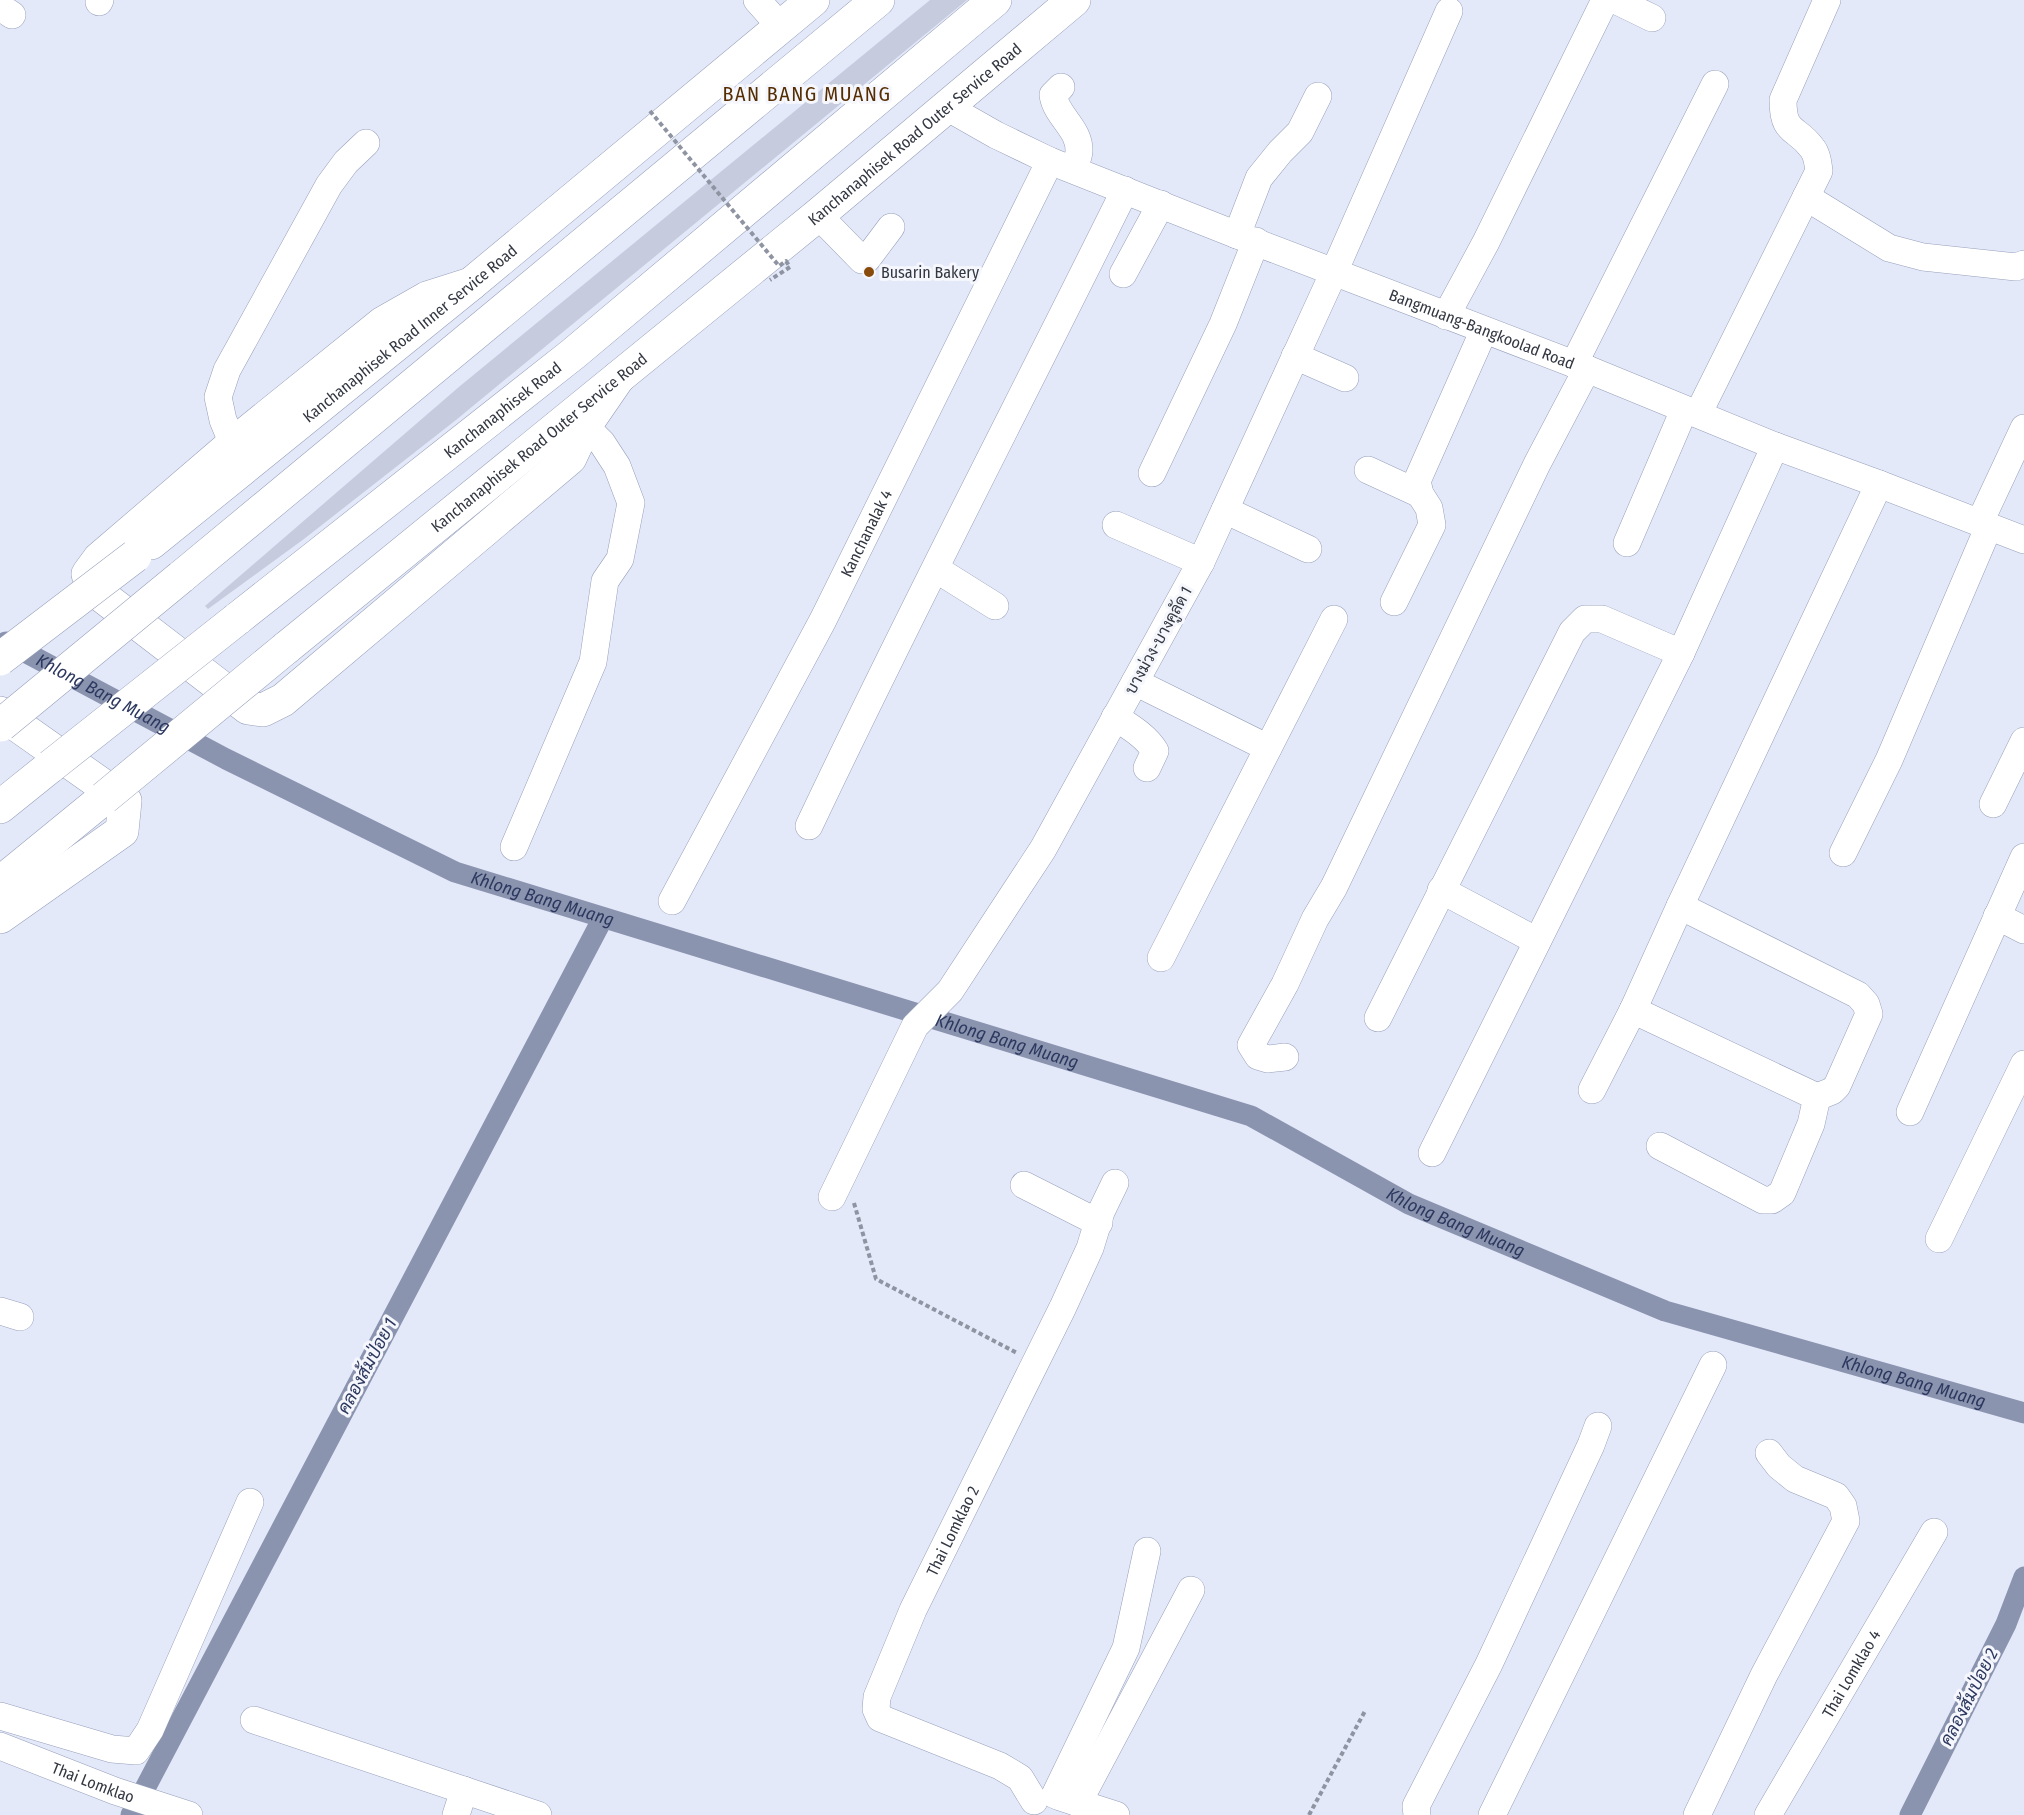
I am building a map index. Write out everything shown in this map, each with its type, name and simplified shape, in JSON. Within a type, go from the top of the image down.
[{"type":"main road","name":"Kanchanaphisek Road Inner Service Road","points":[[0,659],[135,556],[471,284],[813,0]]},
{"type":"main road","points":[[0,726],[878,0]]},
{"type":"main road","name":"Kanchanaphisek Road","points":[[0,807],[573,354],[995,0]]},
{"type":"main road","name":"Kanchanaphisek Road Outer Service Road","points":[[0,883],[818,214],[1074,0]]},
{"type":"main road","points":[[471,284],[427,298],[383,323],[233,444],[99,559],[88,574],[93,589],[248,708],[263,710],[283,700],[570,458],[585,426],[618,378]]},
{"type":"main road","points":[[0,713],[125,801],[122,831],[0,917]]},
{"type":"street","points":[[757,0],[780,26]]},
{"type":"street","points":[[1446,316],[1486,242],[1605,0]]},
{"type":"street","points":[[1615,0],[1652,18]]},
{"type":"street","points":[[1627,543],[1691,412],[1819,171],[1812,147],[1783,118],[1783,100],[1827,0]]},
{"type":"street","name":"บางม่วง-บางคูลัด 1","points":[[832,1197],[915,1026],[950,991],[1043,849],[1201,562],[1334,272],[1449,11]]},
{"type":"street","points":[[1286,1057],[1268,1059],[1258,1056],[1251,1045],[1280,992],[1315,919],[1334,887],[1715,84]]},
{"type":"street","name":"Kanchanalak 4","points":[[672,901],[824,620],[1061,165],[1079,153],[1078,140],[1055,105],[1053,95],[1061,87]]},
{"type":"street","points":[[1152,473],[1223,324],[1259,178],[1300,132],[1318,96]]},
{"type":"street","name":"Bangmuang-Bangkoolad Road","points":[[945,106],[996,135],[1061,165],[1580,367],[1775,446],[2024,540]]},
{"type":"street","points":[[233,444],[223,420],[218,397],[227,370],[329,184],[346,162],[366,143]]},
{"type":"street","points":[[808,826],[876,683],[936,569],[963,510],[1125,190]]},
{"type":"street","points":[[1806,197],[1889,248],[1923,257],[1948,260],[2016,267],[2024,264]]},
{"type":"street","points":[[1123,274],[1161,204]]},
{"type":"street","points":[[818,214],[862,260],[867,259],[891,227]]},
{"type":"street","points":[[1394,602],[1432,525],[1429,508],[1420,494],[1417,481],[1484,330]]},
{"type":"street","points":[[1295,356],[1345,378]]},
{"type":"street","points":[[514,847],[593,662],[605,581],[620,559],[631,503],[617,466],[602,443],[585,426]]},
{"type":"street","points":[[1843,853],[1889,760],[2024,428]]},
{"type":"street","points":[[1432,1153],[1681,653],[1775,446]]},
{"type":"street","points":[[1368,470],[1420,494]]},
{"type":"street","points":[[1592,1090],[1633,1010],[1879,484]]},
{"type":"street","points":[[1225,510],[1308,549]]},
{"type":"street","points":[[1116,525],[1201,562]]},
{"type":"street","points":[[936,569],[995,606]]},
{"type":"street","points":[[1161,958],[1334,619]]},
{"type":"street","points":[[1378,1018],[1572,632],[1585,619],[1602,619],[1681,653]]},
{"type":"street","points":[[1135,682],[1269,748]]},
{"type":"street","points":[[1116,717],[1152,746],[1155,751],[1147,768]]},
{"type":"street","points":[[1993,804],[2024,741]]},
{"type":"street","points":[[1910,1112],[2024,857]]},
{"type":"street","points":[[1441,890],[1537,941]]},
{"type":"street","points":[[1633,1010],[1817,1097],[1838,1086],[1869,1014],[1866,1004],[1858,995],[1680,906]]},
{"type":"street","points":[[1997,916],[2024,930]]},
{"type":"street","points":[[1939,1239],[2024,1064]]},
{"type":"street","points":[[1660,1146],[1763,1200],[1772,1200],[1782,1193],[1810,1124],[1817,1097]]},
{"type":"street","name":"Thai Lomklao 2","points":[[1047,1804],[1020,1778],[1000,1766],[880,1718],[876,1709],[877,1697],[913,1611],[1063,1307],[1115,1183]]},
{"type":"street","points":[[1024,1185],[1099,1223]]},
{"type":"street","points":[[1492,1815],[1713,1365]]},
{"type":"street","points":[[1417,1815],[1416,1806],[1489,1664],[1598,1426]]},
{"type":"street","points":[[1697,1815],[1764,1675],[1846,1521],[1843,1506],[1836,1496],[1795,1479],[1779,1466],[1769,1452]]},
{"type":"street","points":[[0,1716],[112,1749],[136,1751],[150,1730],[250,1502]]},
{"type":"street","name":"Thai Lomklao 4","points":[[1768,1815],[1934,1532]]},
{"type":"street","points":[[1047,1804],[1126,1648],[1147,1551]]},
{"type":"street","points":[[1047,1804],[1191,1590]]},
{"type":"street","points":[[254,1720],[460,1803],[538,1815]]},
{"type":"street","name":"Thai Lomklao","points":[[0,1746],[115,1791],[189,1815]]},
{"type":"street","points":[[1047,1804],[1116,1815]]},
{"type":"path","points":[[650,111],[779,266],[786,261],[790,267],[770,280]]},
{"type":"path","points":[[845,1170],[876,1279],[1036,1363]]},
{"type":"path","points":[[1309,1815],[1365,1711]]},
{"type":"shaded area","points":[[930,0],[967,0],[456,420],[304,539],[208,609],[205,606],[460,386]]},
{"type":"waterway","name":"Khlong Bang Muang","points":[[6,642],[226,759],[455,872],[1251,1116],[1409,1204],[1665,1311],[2024,1413]]},
{"type":"waterway","name":"คลองส้มป่อย 1","points":[[131,1815],[603,918]]},
{"type":"waterway","name":"คลองส้มป่อย 2","points":[[1910,1815],[2006,1624],[2024,1577]]},
{"type":"place","name":"Busarin Bakery","points":[[869,272]]},
{"type":"district","name":"BAN BANG MUANG","points":[[807,94]]}]
